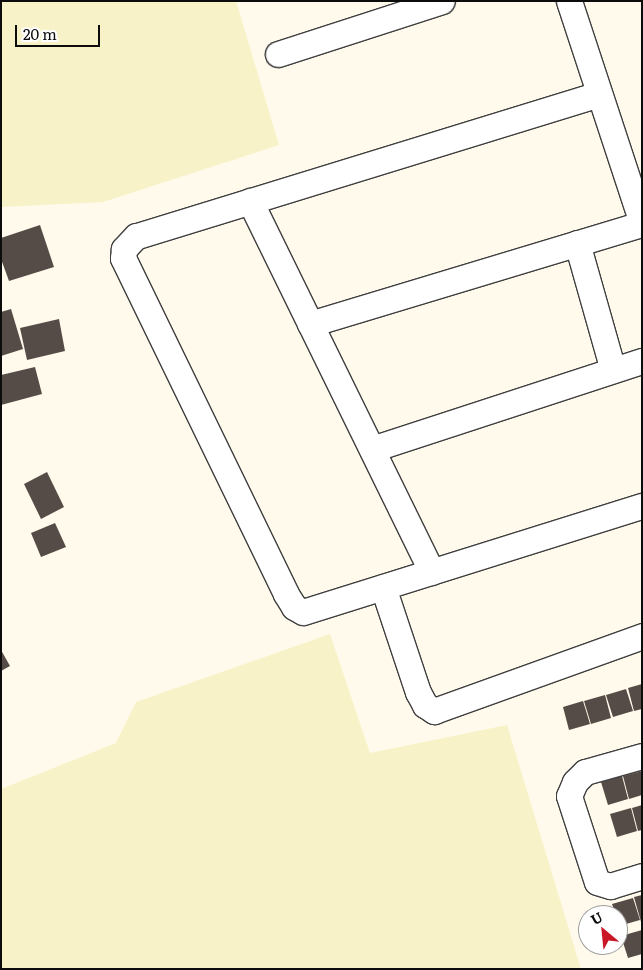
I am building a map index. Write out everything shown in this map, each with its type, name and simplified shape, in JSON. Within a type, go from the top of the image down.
[{"type":"street","points":[[278,54],[442,1]]},
{"type":"street","points":[[310,324],[642,223],[569,1]]},
{"type":"street","points":[[599,94],[136,236],[124,250],[123,258],[286,594],[294,607],[303,612],[642,506]]},
{"type":"street","points":[[250,201],[432,572]]},
{"type":"street","points":[[577,243],[613,370]]},
{"type":"street","points":[[372,449],[642,361]]},
{"type":"street","points":[[383,587],[418,692],[425,706],[434,711],[448,708],[642,636]]},
{"type":"street","points":[[642,756],[585,772],[575,782],[569,796],[597,882],[610,886],[642,876]]},
{"type":"shaded area","points":[[1,1],[236,1],[279,145],[103,202],[1,207]]},
{"type":"shaded area","points":[[330,634],[370,753],[507,725],[581,969],[1,969],[1,789],[116,743],[136,702]]},
{"type":"building","points":[[40,225],[54,267],[9,281],[1,259],[1,238]]},
{"type":"building","points":[[11,309],[23,349],[1,356],[1,312]]},
{"type":"building","points":[[59,319],[65,351],[27,360],[20,328]]},
{"type":"building","points":[[35,367],[42,394],[1,405],[1,375]]},
{"type":"building","points":[[47,472],[64,507],[41,519],[24,484]]},
{"type":"building","points":[[55,523],[66,547],[41,557],[31,533]]},
{"type":"building","points":[[1,650],[10,666],[1,671]]},
{"type":"building","points":[[642,684],[642,709],[634,711],[628,688]]},
{"type":"building","points":[[626,689],[633,711],[613,717],[606,695]]},
{"type":"building","points":[[605,695],[611,718],[591,724],[584,701]]},
{"type":"building","points":[[583,701],[590,724],[569,730],[563,707]]},
{"type":"building","points":[[642,771],[642,795],[629,799],[623,776]]},
{"type":"building","points":[[622,776],[628,799],[608,805],[601,782]]},
{"type":"building","points":[[642,805],[642,830],[638,831],[632,808]]},
{"type":"building","points":[[631,808],[637,831],[617,837],[610,814]]},
{"type":"building","points":[[642,895],[642,922],[641,922],[634,897]]},
{"type":"building","points":[[633,898],[640,920],[628,923],[628,905],[612,904]]},
{"type":"building","points":[[642,930],[642,954],[628,958],[628,934]]}]
